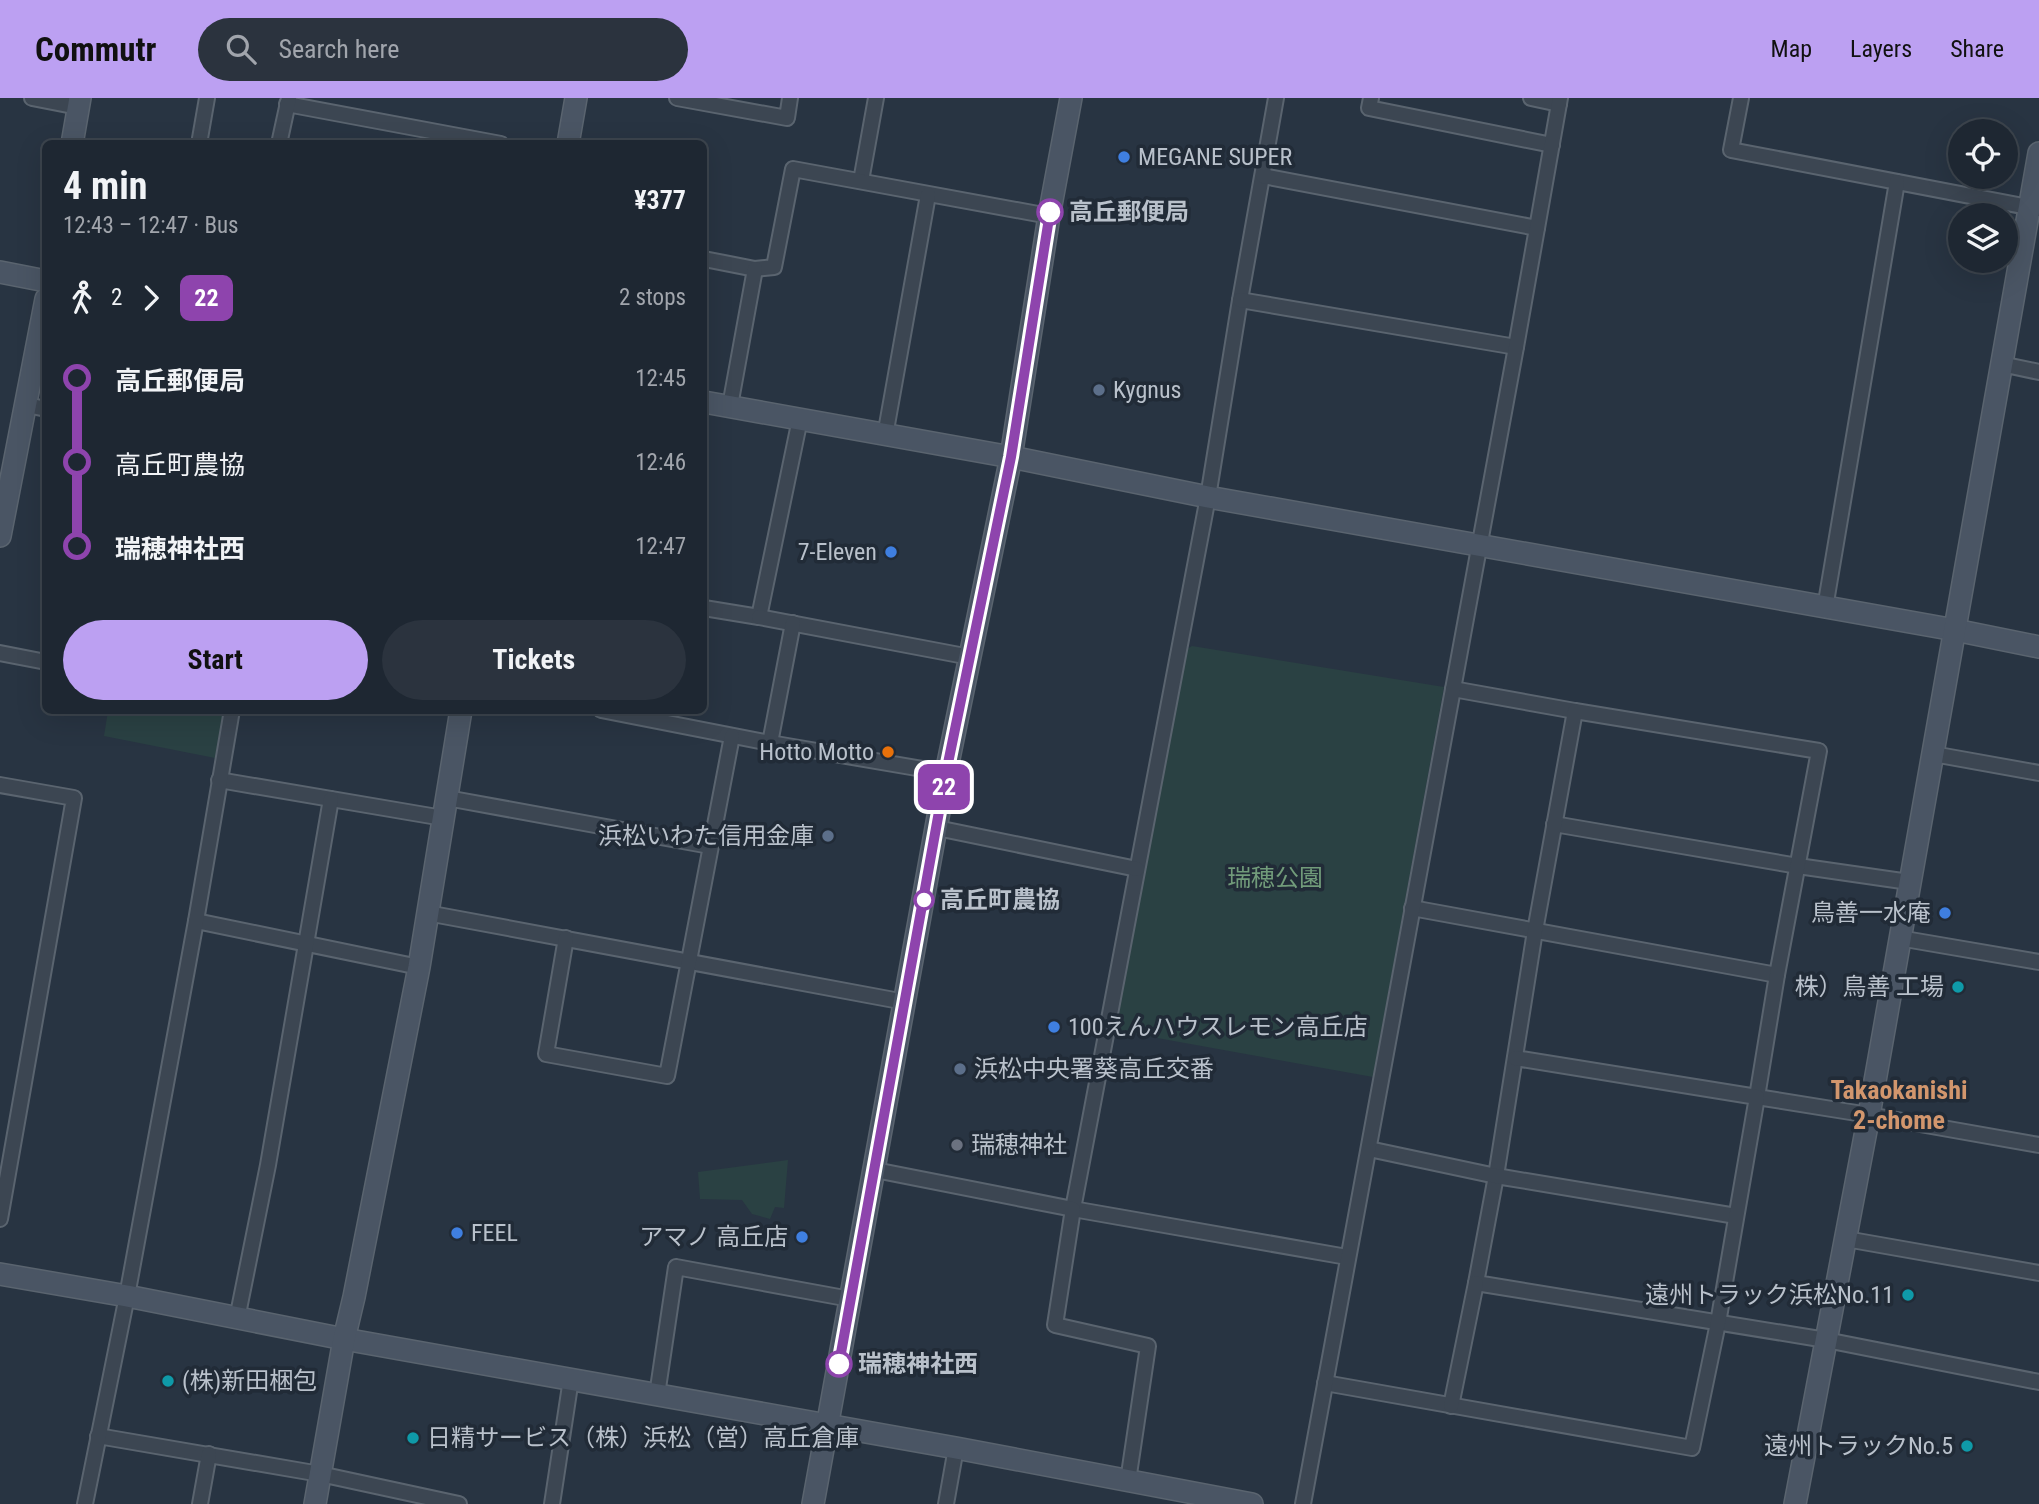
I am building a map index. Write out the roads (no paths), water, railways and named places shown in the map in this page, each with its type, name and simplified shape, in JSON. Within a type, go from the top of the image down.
[{"type":"street","points":[[32,98],[79,102],[73,140]]},
{"type":"street","points":[[200,140],[207,98]]},
{"type":"street","points":[[569,140],[576,98]]},
{"type":"street","points":[[677,98],[787,118],[790,98]]},
{"type":"street","points":[[861,181],[876,98]]},
{"type":"street","points":[[813,1504],[946,773],[1011,457],[1049,216],[1072,98]]},
{"type":"street","points":[[1128,1481],[1148,1346],[1055,1325],[1073,1209],[1208,497],[1276,98]]},
{"type":"street","points":[[1371,98],[1369,108],[1552,145]]},
{"type":"street","points":[[1303,1504],[1560,101],[1531,98]]},
{"type":"street","points":[[1741,98],[1731,150],[2034,208]]},
{"type":"street","points":[[280,140],[288,101],[481,140]]},
{"type":"street","points":[[1795,1504],[1869,1115],[2001,364],[2034,208],[2039,153]]},
{"type":"street","points":[[707,260],[755,269],[774,267],[793,169],[1049,216]]},
{"type":"street","points":[[1263,176],[1537,228]]},
{"type":"street","points":[[1825,608],[1897,182]]},
{"type":"street","points":[[885,436],[928,195]]},
{"type":"street","points":[[730,406],[755,269]]},
{"type":"street","points":[[0,272],[42,280]]},
{"type":"street","points":[[1240,300],[1517,347]]},
{"type":"street","points":[[0,536],[8,458],[36,407],[42,342]]},
{"type":"street","points":[[2001,364],[2039,372]]},
{"type":"street","points":[[707,402],[1011,457],[1208,497],[1955,630],[2039,648]]},
{"type":"street","points":[[760,617],[800,419]]},
{"type":"street","points":[[707,608],[970,657]]},
{"type":"street","points":[[770,743],[793,623]]},
{"type":"street","points":[[0,653],[42,661]]},
{"type":"street","points":[[1325,1383],[1692,1448],[1718,1323],[1777,975],[1819,751],[1453,689]]},
{"type":"street","points":[[1451,1406],[1496,1175],[1535,931],[1575,711]]},
{"type":"street","points":[[85,1504],[127,1296],[231,714]]},
{"type":"street","points":[[315,1504],[344,1339],[419,967],[460,714]]},
{"type":"street","points":[[638,714],[666,717],[732,736],[946,773]]},
{"type":"street","points":[[566,938],[546,1054],[667,1076],[732,736]]},
{"type":"street","points":[[1933,754],[2039,773]]},
{"type":"street","points":[[219,780],[331,799],[445,808],[710,846]]},
{"type":"street","points":[[0,785],[74,798],[0,1219]]},
{"type":"street","points":[[237,1319],[268,1165],[331,799]]},
{"type":"street","points":[[1554,824],[1798,866],[1909,881]]},
{"type":"street","points":[[937,828],[1137,869]]},
{"type":"street","points":[[1412,908],[1777,975]]},
{"type":"street","points":[[426,913],[905,1002]]},
{"type":"street","points":[[196,921],[419,967]]},
{"type":"street","points":[[1899,938],[2039,962]]},
{"type":"street","points":[[1515,1058],[1869,1115],[2039,1146]]},
{"type":"street","points":[[1369,1149],[1496,1175],[1736,1216]]},
{"type":"street","points":[[875,1170],[1073,1209],[1347,1257]]},
{"type":"street","points":[[1846,1239],[2039,1273]]},
{"type":"street","points":[[657,1395],[676,1267],[850,1298]]},
{"type":"street","points":[[0,1274],[344,1339],[956,1448],[1128,1481],[1181,1498],[1252,1504]]},
{"type":"street","points":[[1476,1283],[1826,1340],[2039,1382]]},
{"type":"street","points":[[552,1504],[571,1379]]},
{"type":"street","points":[[98,1436],[320,1474],[437,1502],[459,1504]]},
{"type":"street","points":[[946,1504],[956,1448]]},
{"type":"street","points":[[200,1504],[209,1454]]},
{"type":"place","name":"MEGANE SUPER","points":[[1124,157]]},
{"type":"place","name":"高丘郵便局","points":[[1050,212]]},
{"type":"place","name":"Kygnus","points":[[1099,390]]},
{"type":"place","name":"7-Eleven","points":[[891,552]]},
{"type":"place","name":"Hotto Motto","points":[[888,752]]},
{"type":"place","name":"浜松いわた信用金庫","points":[[828,836]]},
{"type":"place","name":"高丘町農協","points":[[924,900]]},
{"type":"place","name":"鳥善一水庵","points":[[1945,913]]},
{"type":"place","name":"株）鳥善 工場","points":[[1958,987]]},
{"type":"place","name":"100えんハウスレモン高丘店","points":[[1054,1027]]},
{"type":"place","name":"浜松中央署葵高丘交番","points":[[960,1069]]},
{"type":"place","name":"瑞穂神社","points":[[957,1145]]},
{"type":"place","name":"FEEL","points":[[457,1233]]},
{"type":"place","name":"アマノ 高丘店","points":[[802,1237]]},
{"type":"place","name":"遠州トラック浜松No.11","points":[[1908,1295]]},
{"type":"place","name":"瑞穂神社西","points":[[839,1364]]},
{"type":"place","name":"(株)新田梱包","points":[[168,1381]]},
{"type":"place","name":"日精サービス（株）浜松（営）高丘倉庫","points":[[413,1438]]},
{"type":"place","name":"遠州トラックNo.5","points":[[1967,1446]]},
{"type":"district","name":"Takaokanishi 2-chome","points":[[1899,1105]]},
{"type":"park label","name":"瑞穂公園","points":[[1275,878]]}]
